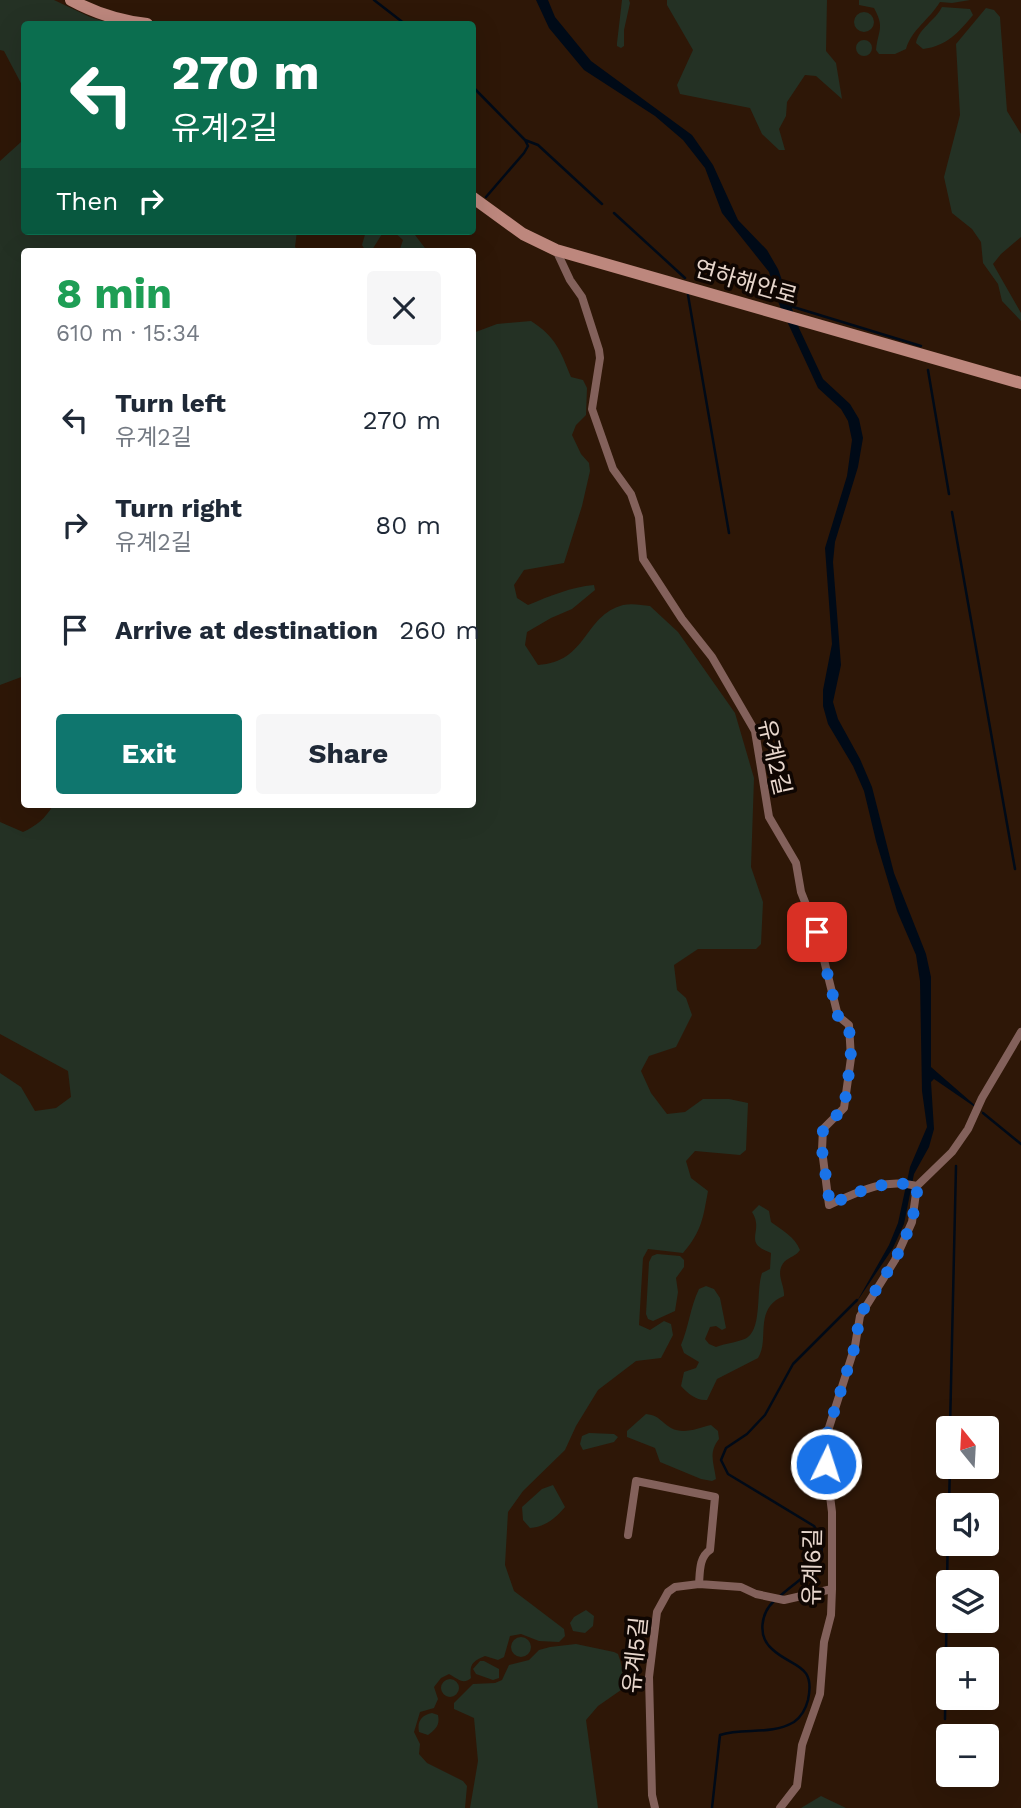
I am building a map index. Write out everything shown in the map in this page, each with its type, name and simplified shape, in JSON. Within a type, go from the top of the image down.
[{"type":"street","points":[[71,0],[87,9],[123,21]]},
{"type":"street","name":"연하해안로","points":[[476,200],[523,234],[556,250],[1021,383]]},
{"type":"street","name":"유계2길","points":[[556,250],[570,280],[582,297],[599,349],[592,409],[613,469],[631,494],[639,517],[642,559],[682,619],[712,657],[755,731],[769,817],[796,863],[801,892],[817,932],[838,1016],[849,1026],[851,1058],[844,1108],[823,1129],[822,1150],[830,1205],[862,1190],[898,1182],[918,1186]]},
{"type":"street","points":[[918,1186],[952,1152],[968,1129],[982,1098],[1021,1032]]},
{"type":"street","name":"유계6길","points":[[780,1808],[797,1786],[802,1745],[820,1694],[824,1642],[831,1615],[832,1512],[826,1464],[826,1437],[855,1346],[860,1315],[895,1260],[912,1222],[918,1186]]},
{"type":"street","points":[[628,1535],[636,1481],[715,1497],[710,1550],[704,1554],[701,1563],[699,1584]]},
{"type":"street","name":"유계5길","points":[[655,1808],[652,1795],[649,1677],[657,1612],[668,1592],[675,1587],[699,1584],[741,1587],[784,1600],[832,1589]]},
{"type":"green space","points":[[0,0],[54,0],[103,21],[21,21],[21,83],[4,51],[0,50]]},
{"type":"green space","points":[[622,0],[629,0],[630,3],[624,30],[624,46],[621,48],[617,43]]},
{"type":"green space","points":[[667,0],[827,0],[826,51],[836,63],[842,99],[816,76],[805,75],[787,102],[786,116],[779,129],[785,150],[779,150],[762,134],[750,108],[680,94],[677,85],[693,50],[667,5]]},
{"type":"green space","points":[[859,0],[970,0],[940,2],[912,36],[906,49],[895,54],[879,54],[876,50],[879,20],[874,8],[859,5]]},
{"type":"green space","points":[[942,7],[970,9],[973,15],[946,41],[923,49],[916,43],[918,38]]},
{"type":"green space","points":[[986,8],[994,10],[1000,17],[1007,111],[1021,134],[1021,237],[993,264],[1021,313],[1021,321],[1002,301],[998,284],[983,263],[981,242],[972,229],[952,213],[944,177],[960,115],[956,44]]},
{"type":"green space","points":[[864,12],[871,15],[874,22],[871,29],[864,32],[857,29],[854,22],[857,15]]},
{"type":"green space","points":[[861,40],[867,40],[872,48],[870,54],[861,56],[856,51],[856,45]]},
{"type":"green space","points":[[21,142],[21,235],[296,235],[296,248],[21,248],[21,677],[0,685],[0,161]]},
{"type":"green space","points":[[365,235],[381,235],[373,248],[364,248]]},
{"type":"green space","points":[[397,235],[415,235],[425,248],[400,248],[403,240]]},
{"type":"green space","points":[[531,321],[556,345],[571,377],[583,380],[587,388],[586,415],[576,425],[572,435],[581,454],[589,463],[590,471],[564,563],[524,570],[514,585],[517,598],[528,605],[577,588],[594,585],[595,590],[572,609],[527,632],[525,645],[538,665],[554,662],[576,648],[610,611],[626,604],[650,606],[678,632],[735,713],[754,778],[751,867],[763,902],[761,944],[756,949],[698,949],[674,965],[677,990],[686,998],[692,1015],[676,1047],[649,1056],[641,1071],[651,1093],[667,1114],[685,1112],[703,1099],[729,1099],[748,1103],[746,1150],[740,1155],[695,1151],[686,1161],[691,1178],[708,1191],[698,1231],[683,1253],[648,1249],[643,1258],[639,1325],[650,1330],[664,1321],[671,1324],[673,1335],[661,1358],[636,1361],[598,1390],[565,1450],[523,1491],[508,1512],[505,1565],[514,1591],[564,1629],[565,1636],[559,1642],[539,1641],[521,1634],[510,1636],[504,1657],[498,1660],[485,1656],[477,1660],[471,1666],[471,1678],[468,1680],[460,1680],[449,1674],[441,1678],[434,1687],[438,1699],[434,1708],[420,1712],[414,1732],[420,1744],[419,1754],[427,1763],[463,1781],[467,1786],[465,1808],[0,1808],[0,1073],[21,1087],[35,1111],[56,1108],[71,1097],[68,1071],[0,1034],[0,822],[23,832],[40,821],[51,808],[476,808],[476,332],[497,324]]},
{"type":"green space","points":[[759,1205],[769,1211],[771,1222],[792,1238],[800,1250],[785,1261],[780,1270],[784,1296],[774,1301],[765,1316],[758,1358],[717,1379],[707,1400],[700,1399],[681,1386],[684,1372],[696,1368],[699,1362],[684,1353],[681,1345],[699,1289],[706,1286],[714,1289],[720,1298],[726,1328],[722,1330],[716,1326],[710,1327],[705,1339],[709,1344],[716,1347],[738,1341],[745,1339],[752,1332],[757,1316],[760,1280],[762,1273],[770,1269],[771,1253],[757,1245],[755,1240],[756,1225],[752,1212]]},
{"type":"green space","points":[[652,1256],[680,1256],[684,1260],[684,1267],[676,1278],[678,1292],[675,1311],[653,1321],[648,1319],[646,1314],[649,1262]]},
{"type":"green space","points":[[646,1414],[657,1417],[676,1430],[691,1430],[711,1425],[718,1431],[719,1439],[713,1454],[716,1479],[701,1479],[660,1462],[655,1448],[627,1437],[627,1431]]},
{"type":"green space","points":[[589,1433],[614,1434],[618,1437],[614,1442],[583,1450],[580,1444],[582,1436]]},
{"type":"green space","points":[[553,1485],[565,1507],[550,1521],[530,1528],[523,1520],[522,1507],[542,1489]]},
{"type":"green space","points":[[586,1610],[594,1616],[593,1626],[585,1633],[573,1631],[570,1623],[574,1617]]},
{"type":"green space","points":[[521,1637],[528,1640],[531,1647],[528,1654],[521,1657],[514,1654],[511,1647],[514,1640]]},
{"type":"green space","points":[[576,1644],[614,1652],[618,1654],[621,1663],[621,1690],[598,1706],[586,1720],[598,1808],[470,1808],[478,1761],[474,1718],[454,1709],[454,1703],[473,1684],[502,1680],[509,1665],[529,1660],[539,1650]]},
{"type":"green space","points":[[480,1661],[499,1669],[499,1678],[493,1680],[476,1674],[473,1669]]},
{"type":"green space","points":[[446,1679],[454,1679],[459,1688],[457,1695],[446,1697],[441,1692],[441,1684]]},
{"type":"green space","points":[[432,1713],[438,1715],[437,1726],[428,1735],[419,1732],[421,1720]]},
{"type":"green space","points":[[821,1796],[846,1808],[801,1808]]},
{"type":"shaded area","points":[[536,0],[548,0],[555,17],[591,61],[692,135],[713,165],[738,220],[767,250],[778,269],[799,328],[823,379],[850,404],[859,419],[863,438],[858,467],[835,542],[833,562],[841,665],[833,702],[838,719],[872,787],[894,873],[926,954],[931,977],[931,1067],[985,1114],[934,1079],[931,1082],[934,1129],[929,1147],[914,1174],[904,1224],[893,1248],[856,1303],[889,1245],[898,1223],[910,1167],[927,1127],[922,1091],[920,981],[916,955],[897,911],[864,791],[853,766],[828,724],[823,706],[823,690],[832,644],[825,548],[847,476],[852,440],[848,421],[841,409],[818,388],[779,304],[769,272],[722,213],[705,168],[683,140],[655,116],[584,70],[549,28]]},
{"type":"waterway","points":[[374,0],[401,21]]},
{"type":"waterway","points":[[476,90],[528,146],[486,197]]},
{"type":"waterway","points":[[525,140],[538,145],[602,204]]},
{"type":"waterway","points":[[614,213],[685,278]]},
{"type":"waterway","points":[[688,295],[729,533]]},
{"type":"waterway","points":[[790,306],[921,346]]},
{"type":"waterway","points":[[928,370],[949,494]]},
{"type":"waterway","points":[[952,512],[1015,869]]},
{"type":"waterway","points":[[983,1113],[1021,1144]]},
{"type":"waterway","points":[[950,1416],[956,1166]]},
{"type":"waterway","points":[[779,1597],[814,1567],[822,1549],[820,1538],[814,1526],[728,1474],[721,1460],[726,1448],[747,1434],[765,1415],[793,1364],[857,1300]]},
{"type":"waterway","points":[[949,1493],[950,1479]]},
{"type":"waterway","points":[[945,1719],[947,1556]]},
{"type":"waterway","points":[[712,1808],[720,1735],[785,1726],[799,1718],[807,1703],[809,1679],[801,1668],[772,1649],[764,1638],[762,1625],[766,1612],[774,1601]]},
{"type":"route","points":[[817,932],[838,1016],[849,1026],[851,1058],[844,1108],[823,1129],[822,1150],[830,1205],[862,1190],[898,1182],[918,1186],[912,1222],[895,1260],[860,1315],[855,1346],[826,1437],[826,1464]]}]
